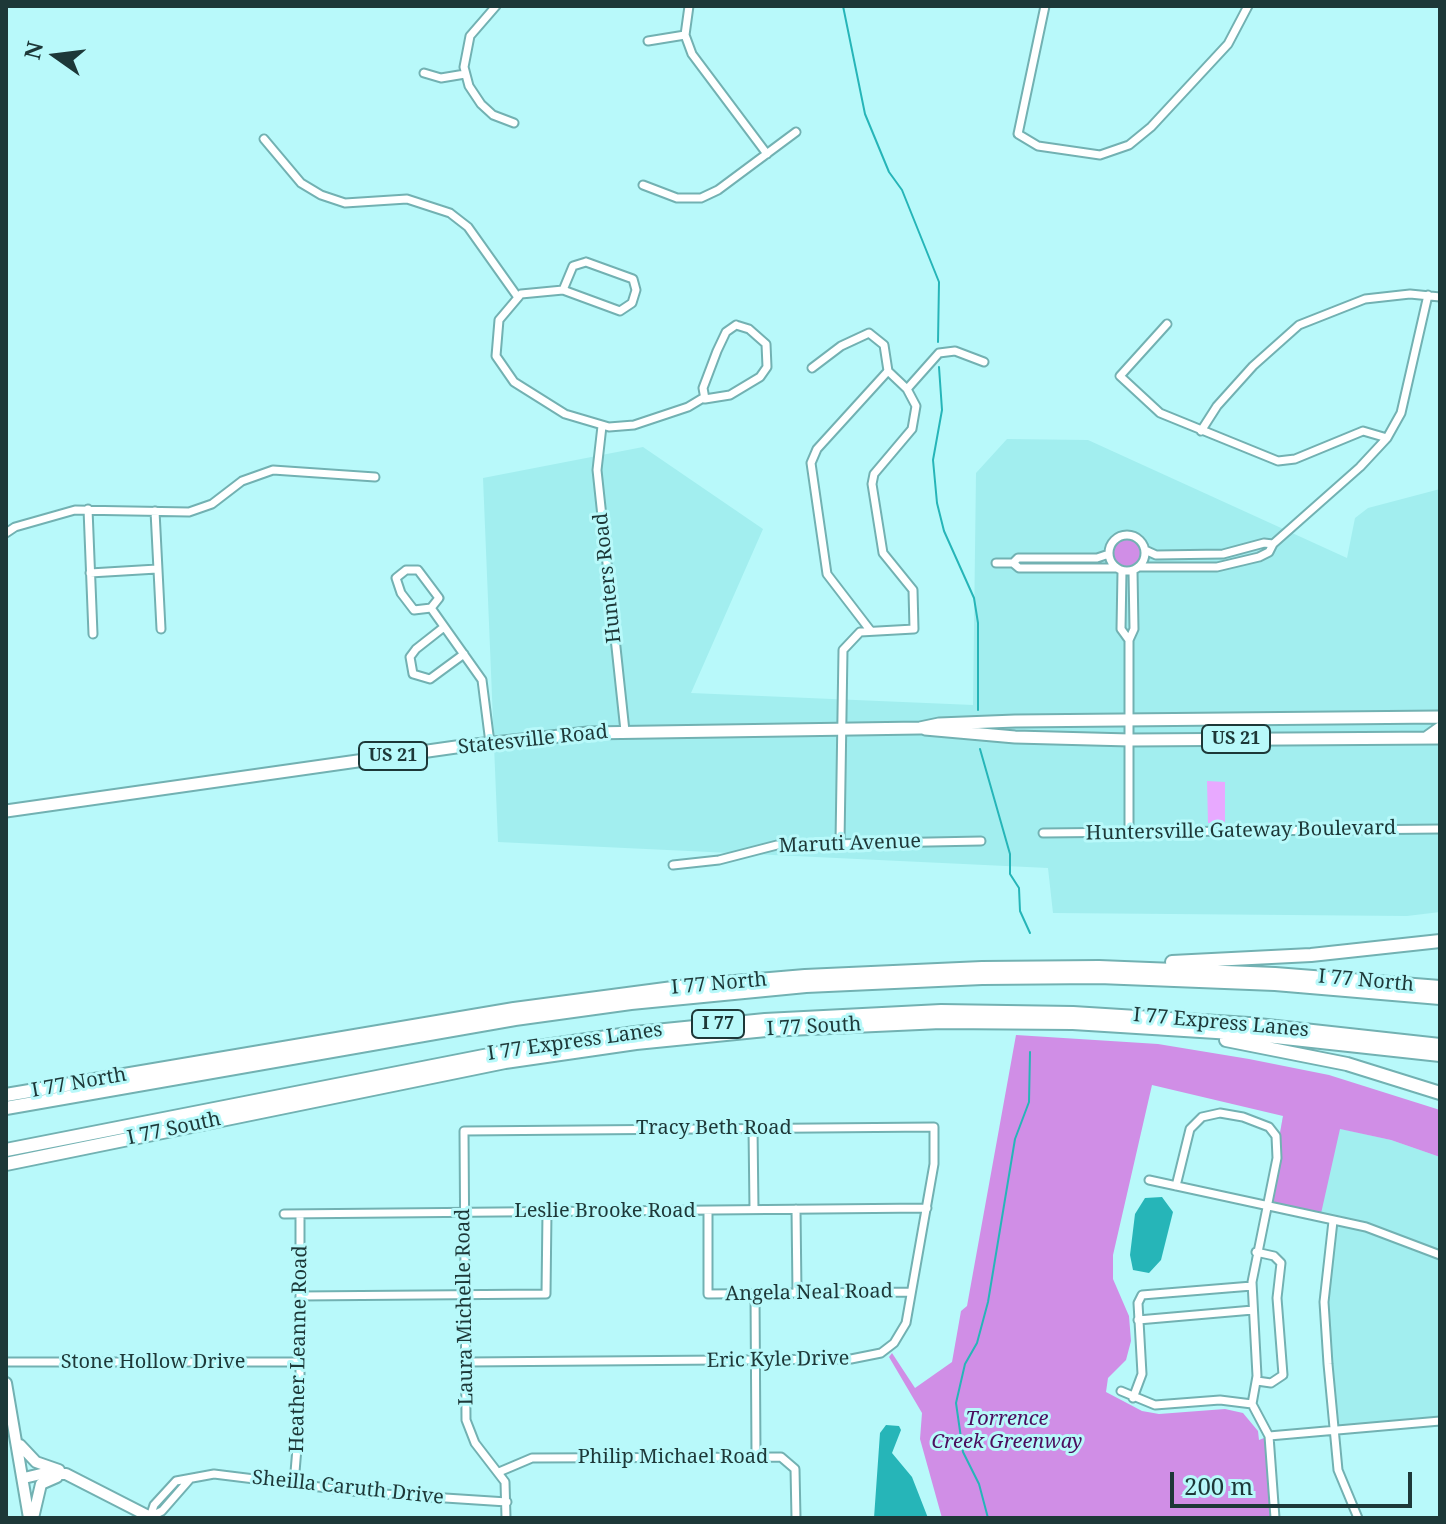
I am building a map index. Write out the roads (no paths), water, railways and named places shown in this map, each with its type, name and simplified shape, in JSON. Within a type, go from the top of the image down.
[{"type":"highway","points":[[1099,967],[1324,954],[1440,941]]},
{"type":"highway","name":"I 77 North","points":[[6,1095],[499,1011],[674,988],[879,972],[1099,967],[1275,974],[1440,987]]},
{"type":"highway","name":"I 77 Express Lanes","points":[[6,1108],[515,1019],[631,1003],[806,986],[967,978],[1099,977],[1275,984],[1440,998]]},
{"type":"highway","name":"I 77 Express Lanes","points":[[6,1150],[504,1052],[663,1029],[780,1018],[941,1011],[1073,1013],[1249,1024],[1440,1045]]},
{"type":"highway","name":"I 77 South","points":[[6,1164],[462,1070],[664,1039],[883,1023],[1000,1021],[1132,1026],[1440,1055]]},
{"type":"highway","points":[[1132,1026],[1310,1055],[1440,1093]]},
{"type":"main road","name":"Statesville Road","points":[[6,811],[490,743],[625,731],[1440,717]]},
{"type":"main road","name":"Statesville Road","points":[[920,728],[939,733],[1130,740],[1440,738]]},
{"type":"main road","points":[[1426,738],[1440,728]]},
{"type":"street","points":[[496,6],[468,40],[465,74],[481,104],[493,115],[514,123]]},
{"type":"street","points":[[689,6],[685,35],[701,68],[767,154]]},
{"type":"street","points":[[1045,6],[1017,128],[1019,137],[1038,146],[1091,155],[1105,155],[1129,145],[1151,127],[1219,55],[1248,6]]},
{"type":"street","points":[[648,41],[685,35]]},
{"type":"street","points":[[424,73],[441,78],[465,74]]},
{"type":"street","points":[[643,185],[677,198],[701,198],[718,190],[796,132]]},
{"type":"street","points":[[264,139],[301,183],[321,195],[345,203],[407,199],[450,213],[468,227],[517,296]]},
{"type":"street","points":[[563,290],[573,266],[581,262],[626,275],[636,284],[632,303],[620,311],[563,290],[517,296],[504,311],[496,328],[494,345],[501,367],[514,382],[565,414],[602,426],[634,425],[688,407],[703,398],[715,400],[730,395],[760,377],[769,361],[766,344],[740,325],[729,329],[703,388],[703,398]]},
{"type":"street","points":[[996,563],[1013,563],[1019,568],[1119,570],[1236,564],[1269,552],[1273,544],[1387,438],[1409,393],[1428,295]]},
{"type":"street","points":[[1201,431],[1217,406],[1253,366],[1299,325],[1365,299],[1440,297]]},
{"type":"street","points":[[1167,324],[1120,376],[1156,410],[1278,461],[1295,459],[1363,431],[1387,438]]},
{"type":"street","points":[[812,368],[841,346],[869,333],[884,345],[888,371],[907,389],[916,406],[912,429],[874,474],[872,484],[883,553],[913,590],[914,629],[870,630],[849,640],[843,650],[840,842]]},
{"type":"street","points":[[907,389],[939,353],[955,351],[984,362]]},
{"type":"street","points":[[870,630],[827,574],[811,463],[817,449],[888,371]]},
{"type":"street","name":"Hunters Road","points":[[602,426],[597,470],[625,731]]},
{"type":"street","points":[[6,533],[11,527],[88,509],[189,512],[205,508],[242,481],[273,470],[375,477]]},
{"type":"street","points":[[88,509],[93,634]]},
{"type":"street","points":[[155,511],[161,629]]},
{"type":"street","points":[[1013,563],[1018,558],[1097,558],[1109,554],[1115,539],[1127,535],[1139,539],[1145,550],[1156,555],[1223,554],[1264,543],[1273,544]]},
{"type":"street","points":[[1129,832],[1129,640],[1134,629],[1136,569],[1145,550]]},
{"type":"street","points":[[1109,554],[1119,570],[1121,629],[1129,640]]},
{"type":"street","points":[[90,573],[157,569]]},
{"type":"street","points":[[406,570],[418,570],[439,598],[431,608],[414,610],[401,593],[396,578],[406,570]]},
{"type":"street","points":[[431,608],[482,680],[490,743]]},
{"type":"street","points":[[444,627],[410,657],[413,674],[430,679],[464,654]]},
{"type":"street","name":"Huntersville Gateway Boulevard","points":[[1043,833],[1440,829]]},
{"type":"street","name":"Maruti Avenue","points":[[673,865],[719,860],[767,846],[981,841]]},
{"type":"street","points":[[1176,1186],[1187,1138],[1195,1122],[1211,1114],[1243,1117],[1269,1127],[1278,1145],[1252,1286],[1257,1381],[1252,1404],[1269,1436],[1275,1518]]},
{"type":"street","name":"Tracy Beth Road","points":[[464,1131],[934,1127],[935,1157]]},
{"type":"street","points":[[753,1128],[754,1209]]},
{"type":"street","name":"Laura Michelle Road","points":[[464,1131],[468,1428],[475,1443],[505,1482],[506,1518]]},
{"type":"street","name":"Eric Kyle Drive","points":[[466,1362],[874,1356],[901,1335],[935,1157]]},
{"type":"street","points":[[1149,1180],[1383,1231],[1440,1255]]},
{"type":"street","name":"Leslie Brooke Road","points":[[284,1214],[927,1208]]},
{"type":"street","points":[[796,1209],[797,1293]]},
{"type":"street","name":"Angela Neal Road","points":[[708,1211],[708,1294],[911,1292]]},
{"type":"street","points":[[300,1296],[546,1294],[547,1212]]},
{"type":"street","name":"Heather Leanne Road","points":[[294,1484],[300,1362],[300,1214]]},
{"type":"street","points":[[1333,1221],[1324,1302],[1334,1431],[1338,1470],[1358,1518]]},
{"type":"street","points":[[1256,1252],[1274,1256],[1281,1263],[1277,1298],[1283,1375],[1271,1383],[1257,1381]]},
{"type":"street","points":[[1133,1398],[1142,1374],[1138,1303],[1142,1295],[1252,1286]]},
{"type":"street","points":[[755,1293],[756,1455]]},
{"type":"street","points":[[1138,1320],[1253,1310]]},
{"type":"street","name":"Stone Hollow Drive","points":[[6,1362],[300,1362]]},
{"type":"street","points":[[6,1383],[31,1518]]},
{"type":"street","points":[[1121,1391],[1155,1405],[1220,1400],[1252,1404]]},
{"type":"street","points":[[1269,1436],[1440,1421]]},
{"type":"street","points":[[16,1436],[29,1457],[151,1518]]},
{"type":"street","name":"Philip Michael Road","points":[[499,1472],[532,1458],[781,1457],[791,1463],[796,1476],[796,1518]]},
{"type":"street","points":[[24,1478],[52,1472],[71,1476]]},
{"type":"street","name":"Sheilla Caruth Drive","points":[[151,1518],[162,1511],[190,1479],[214,1474],[368,1493],[507,1502]]},
{"type":"street","points":[[31,1518],[41,1484],[57,1477],[71,1476]]},
{"type":"waterway","points":[[843,6],[865,114],[889,172],[902,190],[939,282],[938,342]]},
{"type":"waterway","points":[[939,367],[942,410],[933,460],[937,503],[944,531],[974,598],[978,623],[978,710]]},
{"type":"waterway","points":[[980,749],[1010,854],[1010,874],[1019,888],[1020,911],[1030,933]]},
{"type":"waterway","points":[[988,1518],[979,1484],[963,1452],[956,1403],[965,1364],[977,1343],[988,1302],[1015,1139],[1029,1102],[1030,1052]]},
{"type":"park label","name":"Torrence Creek Greenway","points":[[1007,1430]]}]
